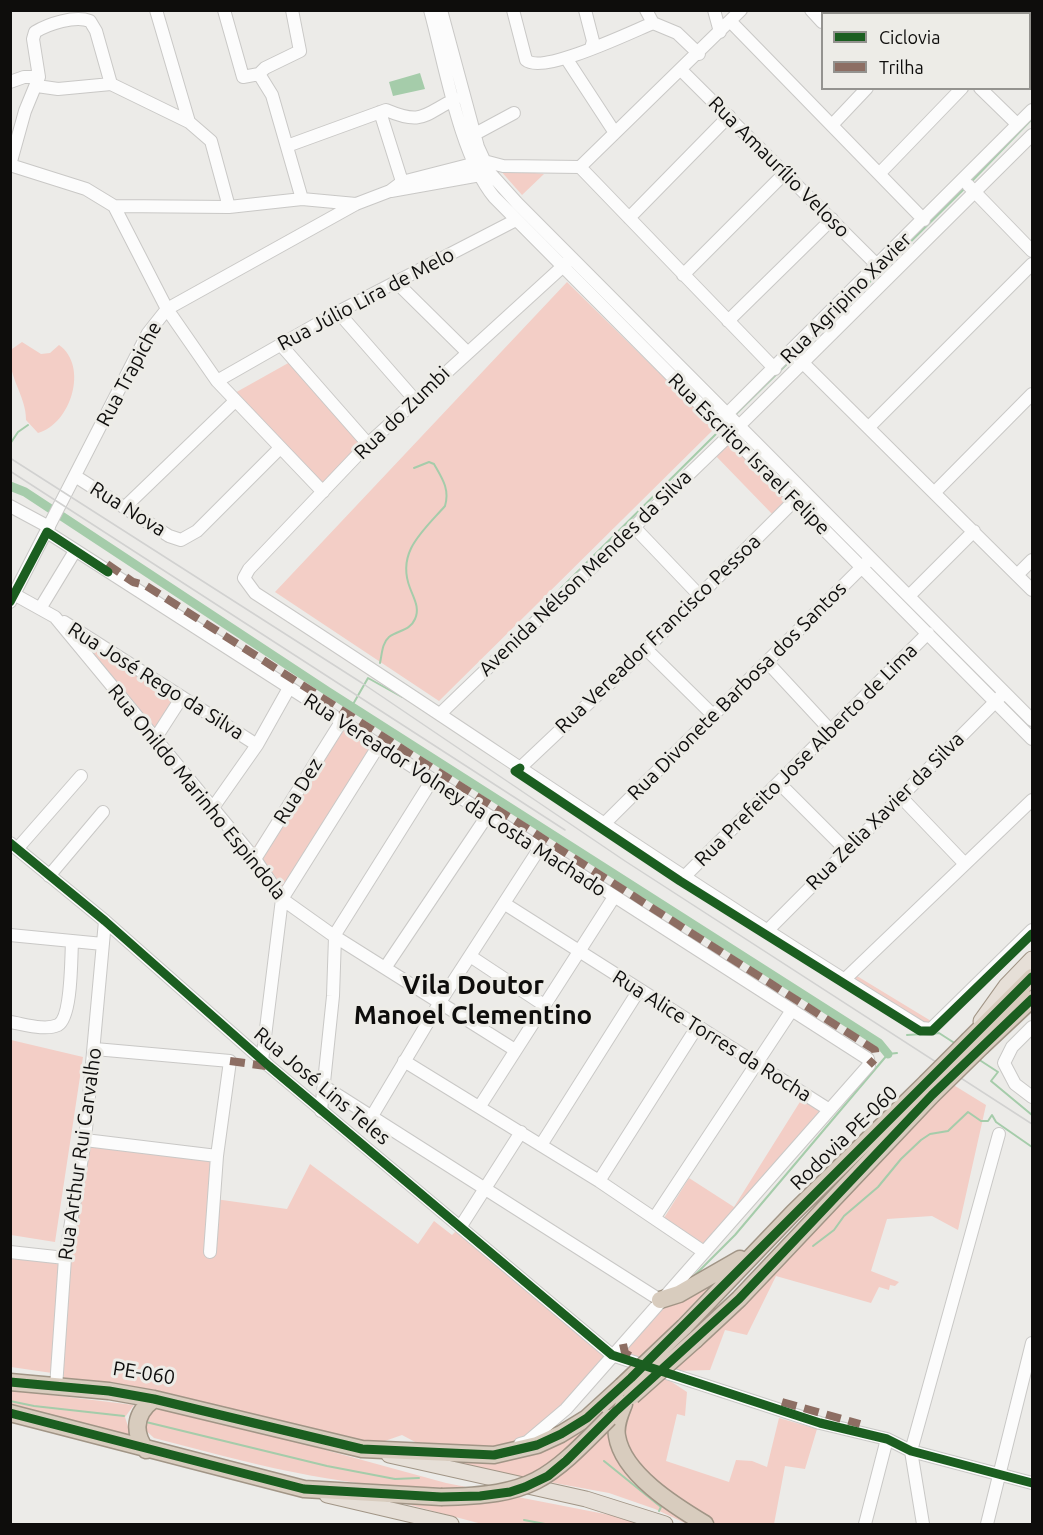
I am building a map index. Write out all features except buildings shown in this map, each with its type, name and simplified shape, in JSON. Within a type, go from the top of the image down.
[{"type":"highway","name":"Rodovia PE-060","points":[[689,1333],[759,1249],[976,1043],[1032,977]]},
{"type":"highway","name":"PE-060","points":[[976,1043],[1032,999]]},
{"type":"highway","name":"PE-060","points":[[10,1413],[304,1489],[441,1497],[510,1492],[540,1481],[567,1461],[609,1418],[626,1396],[689,1333],[739,1299],[929,1089]]},
{"type":"highway","points":[[660,1300],[679,1294],[759,1249]]},
{"type":"highway","name":"PE-060","points":[[10,1382],[154,1399],[362,1449],[495,1455],[537,1445],[626,1396]]},
{"type":"highway","points":[[626,1396],[616,1434],[632,1464],[656,1491],[705,1524]]},
{"type":"highway","points":[[146,1450],[138,1436],[137,1421],[142,1409],[154,1399]]},
{"type":"main road","name":"PE-060","points":[[976,1043],[1006,986],[1032,959]]},
{"type":"main road","points":[[362,1449],[586,1499],[666,1524]]},
{"type":"main road","points":[[304,1489],[451,1524]]},
{"type":"street","points":[[156,10],[189,122]]},
{"type":"street","points":[[224,10],[243,77],[259,74],[265,68],[300,51],[302,47],[292,10]]},
{"type":"street","points":[[513,10],[526,60],[530,63],[544,64],[566,58],[653,23]]},
{"type":"street","points":[[585,10],[591,28],[591,48]]},
{"type":"street","points":[[646,10],[653,23],[678,33],[699,54]]},
{"type":"street","points":[[714,10],[720,32]]},
{"type":"street","points":[[741,10],[699,54],[580,167],[775,369]]},
{"type":"street","points":[[437,14],[454,99],[482,168]]},
{"type":"street","points":[[437,14],[475,134],[482,168]]},
{"type":"street","points":[[111,84],[96,31],[90,21],[57,17],[38,30],[33,35],[38,81],[25,111],[10,165],[86,189],[114,206],[229,207],[302,199],[356,204]]},
{"type":"street","points":[[730,21],[924,220]]},
{"type":"street","points":[[566,58],[615,133]]},
{"type":"street","name":"Rua Amaurílio Veloso","points":[[681,70],[877,265]]},
{"type":"street","points":[[259,74],[272,95],[302,199]]},
{"type":"street","points":[[10,82],[24,77],[58,89],[111,84],[189,122],[211,141],[229,207]]},
{"type":"street","points":[[832,125],[865,90]]},
{"type":"street","points":[[879,174],[960,90]]},
{"type":"street","points":[[982,90],[1017,124]]},
{"type":"street","points":[[287,147],[386,110],[404,118],[416,119],[454,99]]},
{"type":"street","points":[[968,186],[1017,124],[1032,110]]},
{"type":"street","points":[[380,112],[404,186]]},
{"type":"street","points":[[475,134],[514,113]]},
{"type":"street","points":[[629,218],[729,116]]},
{"type":"street","points":[[1032,135],[968,186],[797,357],[1032,590]]},
{"type":"street","name":"Rua Trapiche","points":[[12,597],[148,333],[167,309],[356,204],[404,186],[482,168],[580,167]]},
{"type":"street","name":"Rua Escritor Israel Felipe","points":[[482,168],[516,220],[562,268],[724,418],[740,425],[909,596],[1000,696],[1032,739]]},
{"type":"street","name":"Rua Escritor Israel Felipe","points":[[482,168],[572,258],[724,418],[730,434],[795,500],[928,633],[1000,696],[1032,720]]},
{"type":"street","points":[[684,275],[786,172]]},
{"type":"street","points":[[968,186],[1032,251]]},
{"type":"street","name":"Rua Agripino Xavier","points":[[724,418],[775,369],[797,357],[877,265],[924,220],[968,186]]},
{"type":"street","points":[[114,206],[167,309],[217,381],[322,492]]},
{"type":"street","points":[[729,321],[832,219]]},
{"type":"street","name":"Rua Júlio Lira de Melo","points":[[217,381],[338,312],[516,220]]},
{"type":"street","name":"Rua do Zumbi","points":[[438,711],[255,593],[244,578],[249,569],[368,444],[572,258]]},
{"type":"street","points":[[869,427],[1032,264]]},
{"type":"street","points":[[396,282],[467,352]]},
{"type":"street","points":[[338,312],[415,399]]},
{"type":"street","points":[[281,345],[368,444]]},
{"type":"street","name":"Avenida Nélson Mendes da Silva","points":[[438,711],[740,425],[797,357]]},
{"type":"street","points":[[935,492],[1032,394]]},
{"type":"street","points":[[126,506],[235,401]]},
{"type":"street","name":"Rua Nova","points":[[75,476],[126,506],[169,536],[181,540],[197,531],[279,449]]},
{"type":"street","name":"Rua Vereador Francisco Pessoa","points":[[520,768],[646,649],[795,500]]},
{"type":"street","name":"Rua Vereador Volney da Costa Machado","points":[[10,506],[52,522],[75,551],[865,1056],[868,1065],[828,1109]]},
{"type":"street","points":[[634,527],[699,595]]},
{"type":"street","points":[[909,596],[974,531]]},
{"type":"street","points":[[41,608],[75,551]]},
{"type":"street","name":"Rua Divonete Barbosa dos Santos","points":[[603,825],[871,558]]},
{"type":"street","points":[[1017,575],[1032,560]]},
{"type":"street","name":"Rua Onildo Marinho Espindola","points":[[12,597],[41,608],[55,617],[255,860],[282,899],[335,936],[515,1050]]},
{"type":"street","name":"Rua José Rego da Silva","points":[[55,617],[257,745]]},
{"type":"street","name":"Rua Prefeito Jose Alberto de Lima","points":[[684,877],[832,732],[928,633]]},
{"type":"street","points":[[646,649],[713,715]]},
{"type":"street","points":[[768,663],[832,732]]},
{"type":"street","points":[[212,809],[257,745],[289,688]]},
{"type":"street","name":"Rua Zelia Xavier da Silva","points":[[767,931],[1000,696]]},
{"type":"street","points":[[155,739],[182,697]]},
{"type":"street","points":[[438,711],[603,825],[922,1028],[931,1029],[1032,930]]},
{"type":"street","name":"Rua Dez","points":[[255,860],[341,722]]},
{"type":"street","points":[[262,1060],[282,899],[379,745]]},
{"type":"street","points":[[14,846],[81,776]]},
{"type":"street","points":[[321,1111],[333,996],[335,936],[432,780]]},
{"type":"street","points":[[779,783],[846,850]]},
{"type":"street","points":[[900,796],[965,864]]},
{"type":"street","points":[[844,980],[1032,800]]},
{"type":"street","points":[[49,876],[103,812]]},
{"type":"street","points":[[385,968],[487,816]]},
{"type":"street","name":"Rua José Lins Teles","points":[[14,846],[105,921],[321,1111],[461,1226],[612,1355]]},
{"type":"street","points":[[372,1116],[440,1002],[539,849]]},
{"type":"street","points":[[480,1106],[614,897]]},
{"type":"street","name":"Rua Alice Torres da Rocha","points":[[505,904],[828,1109]]},
{"type":"street","name":"Rua Arthur Rui Carvalho","points":[[56,1387],[65,1258],[85,1140],[105,921]]},
{"type":"street","points":[[10,935],[103,944]]},
{"type":"street","points":[[10,1022],[40,1026],[60,1023],[68,1002],[72,942]]},
{"type":"street","points":[[470,956],[544,1005]]},
{"type":"street","points":[[541,1145],[639,990]]},
{"type":"street","points":[[655,1217],[792,1010]]},
{"type":"street","points":[[599,1181],[697,1027]]},
{"type":"street","points":[[1032,1027],[1011,1047],[1004,1063],[1016,1084],[1032,1097]]},
{"type":"street","points":[[95,1049],[230,1061],[217,1156],[210,1252]]},
{"type":"street","points":[[404,1061],[599,1181],[704,1252]]},
{"type":"street","points":[[325,1087],[660,1300]]},
{"type":"street","points":[[434,1452],[513,1446],[527,1442],[566,1409],[828,1109]]},
{"type":"street","points":[[461,1226],[521,1132]]},
{"type":"street","points":[[923,1524],[911,1451],[999,1134]]},
{"type":"street","points":[[85,1140],[217,1156]]},
{"type":"street","points":[[10,1252],[65,1258]]},
{"type":"street","points":[[987,1524],[1032,1343]]},
{"type":"street","points":[[612,1355],[819,1423],[886,1439],[911,1451],[1032,1483]]},
{"type":"street","points":[[865,1524],[886,1439]]},
{"type":"shaded area","points":[[420,73],[425,89],[393,96],[389,82]]},
{"type":"shaded area","points":[[499,169],[544,174],[522,195]]},
{"type":"shaded area","points":[[567,282],[715,428],[439,701],[275,592]]},
{"type":"shaded area","points":[[22,342],[41,354],[50,353],[59,345],[68,354],[73,366],[72,394],[67,407],[50,427],[38,433],[26,420],[23,402],[11,366],[12,349]]},
{"type":"shaded area","points":[[299,357],[370,441],[323,488],[233,394]]},
{"type":"shaded area","points":[[731,433],[794,498],[775,517],[712,452]]},
{"type":"shaded area","points":[[76,634],[181,697],[154,737]]},
{"type":"shaded area","points":[[338,723],[377,746],[281,897],[250,853]]},
{"type":"shaded area","points":[[852,973],[936,1024],[931,1029],[844,980]]},
{"type":"shaded area","points":[[11,1040],[83,1057],[55,1242],[11,1235]]},
{"type":"shaded area","points":[[947,1081],[986,1105],[958,1230],[932,1216],[887,1219],[871,1271],[899,1282],[895,1286],[890,1285],[889,1290],[879,1287],[871,1303],[776,1276],[747,1335],[725,1330],[710,1370],[674,1371],[670,1363]]},
{"type":"shaded area","points":[[803,1097],[825,1110],[704,1246],[664,1218],[689,1178],[734,1207]]},
{"type":"shaded area","points":[[85,1140],[216,1156],[215,1199],[287,1209],[310,1164],[418,1244],[434,1221],[452,1235],[461,1226],[612,1355],[537,1445],[434,1452],[402,1435],[362,1449],[56,1387],[65,1258]]},
{"type":"shaded area","points":[[11,1256],[61,1261],[52,1373],[11,1367]]},
{"type":"shaded area","points":[[720,1276],[636,1363],[617,1353],[655,1311]]},
{"type":"shaded area","points":[[658,1373],[687,1392],[685,1416],[677,1414],[666,1461],[729,1482],[736,1460],[752,1461],[767,1467],[779,1418],[817,1429],[805,1469],[785,1466],[774,1524],[705,1524],[630,1456],[615,1412]]},
{"type":"shaded area","points":[[636,1384],[567,1455],[576,1463],[613,1426],[614,1440],[698,1524],[687,1524],[655,1509],[609,1493],[428,1460],[506,1458],[546,1450],[587,1426]]},
{"type":"shaded area","points":[[10,1390],[134,1405],[125,1417],[131,1436],[11,1404]]},
{"type":"shaded area","points":[[164,1409],[198,1415],[446,1483],[615,1516],[640,1524],[482,1524],[391,1500],[458,1502],[445,1488],[371,1485],[334,1480],[154,1438],[142,1427],[150,1410]]},
{"type":"waterway","points":[[972,181],[1032,119]]},
{"type":"waterway","points":[[799,352],[966,187]]},
{"type":"waterway","points":[[735,415],[793,358]]},
{"type":"waterway","points":[[10,444],[18,432],[28,425]]},
{"type":"waterway","points":[[518,631],[720,430]]},
{"type":"waterway","points":[[380,663],[387,639],[410,626],[415,619],[417,607],[410,588],[406,564],[414,543],[445,506],[447,494],[434,464],[429,462],[414,468]]},
{"type":"waterway","points":[[10,486],[25,492],[327,691],[879,1043],[888,1054]]},
{"type":"waterway","points":[[352,706],[368,678],[402,697]]},
{"type":"waterway","points":[[932,1034],[939,1033],[956,1044]]},
{"type":"waterway","points":[[907,1035],[923,1034]]},
{"type":"waterway","points":[[693,1277],[735,1235],[888,1054],[897,1053]]},
{"type":"waterway","points":[[978,1059],[998,1072],[991,1081],[1032,1115]]},
{"type":"waterway","points":[[813,1246],[834,1230],[844,1216],[878,1187],[901,1159],[921,1140],[930,1134],[948,1131],[968,1112],[981,1121],[988,1121],[992,1115],[996,1122],[1032,1147]]},
{"type":"waterway","points":[[10,1401],[34,1406],[124,1416]]},
{"type":"waterway","points":[[146,1422],[327,1466],[395,1479],[419,1478]]},
{"type":"waterway","points":[[604,1461],[661,1507],[659,1511]]},
{"type":"waterway","points":[[524,1520],[545,1524]]},
{"type":"tram line","points":[[10,458],[362,683],[625,861],[1032,1124]]},
{"type":"tram line","points":[[10,471],[565,830]]},
{"type":"marked path","points":[[107,564],[133,582],[145,585],[875,1050],[876,1058],[869,1065]]},
{"type":"marked path","points":[[230,1061],[266,1066]]},
{"type":"marked path","points":[[623,1344],[625,1353],[632,1357]]},
{"type":"marked path","points":[[782,1402],[860,1424]]},
{"type":"cycle path","points":[[10,602],[47,532],[108,572]]},
{"type":"cycle path","points":[[520,768],[515,771],[680,881],[920,1031],[932,1031],[1032,934]]},
{"type":"cycle path","points":[[10,843],[105,921],[269,1066],[612,1355],[820,1423],[887,1439],[911,1451],[1032,1483]]},
{"type":"cycle path","name":"PE-060","points":[[10,1382],[109,1391],[154,1399],[362,1449],[494,1455],[537,1445],[587,1418],[631,1378],[1032,977]]},
{"type":"cycle path","points":[[10,1413],[304,1489],[441,1497],[480,1496],[510,1492],[525,1487],[548,1476],[566,1461],[615,1412],[739,1299],[932,1095],[1032,999]]},
{"type":"district","name":"Vila Doutor Manoel Clementino","points":[[473,1000]]}]
